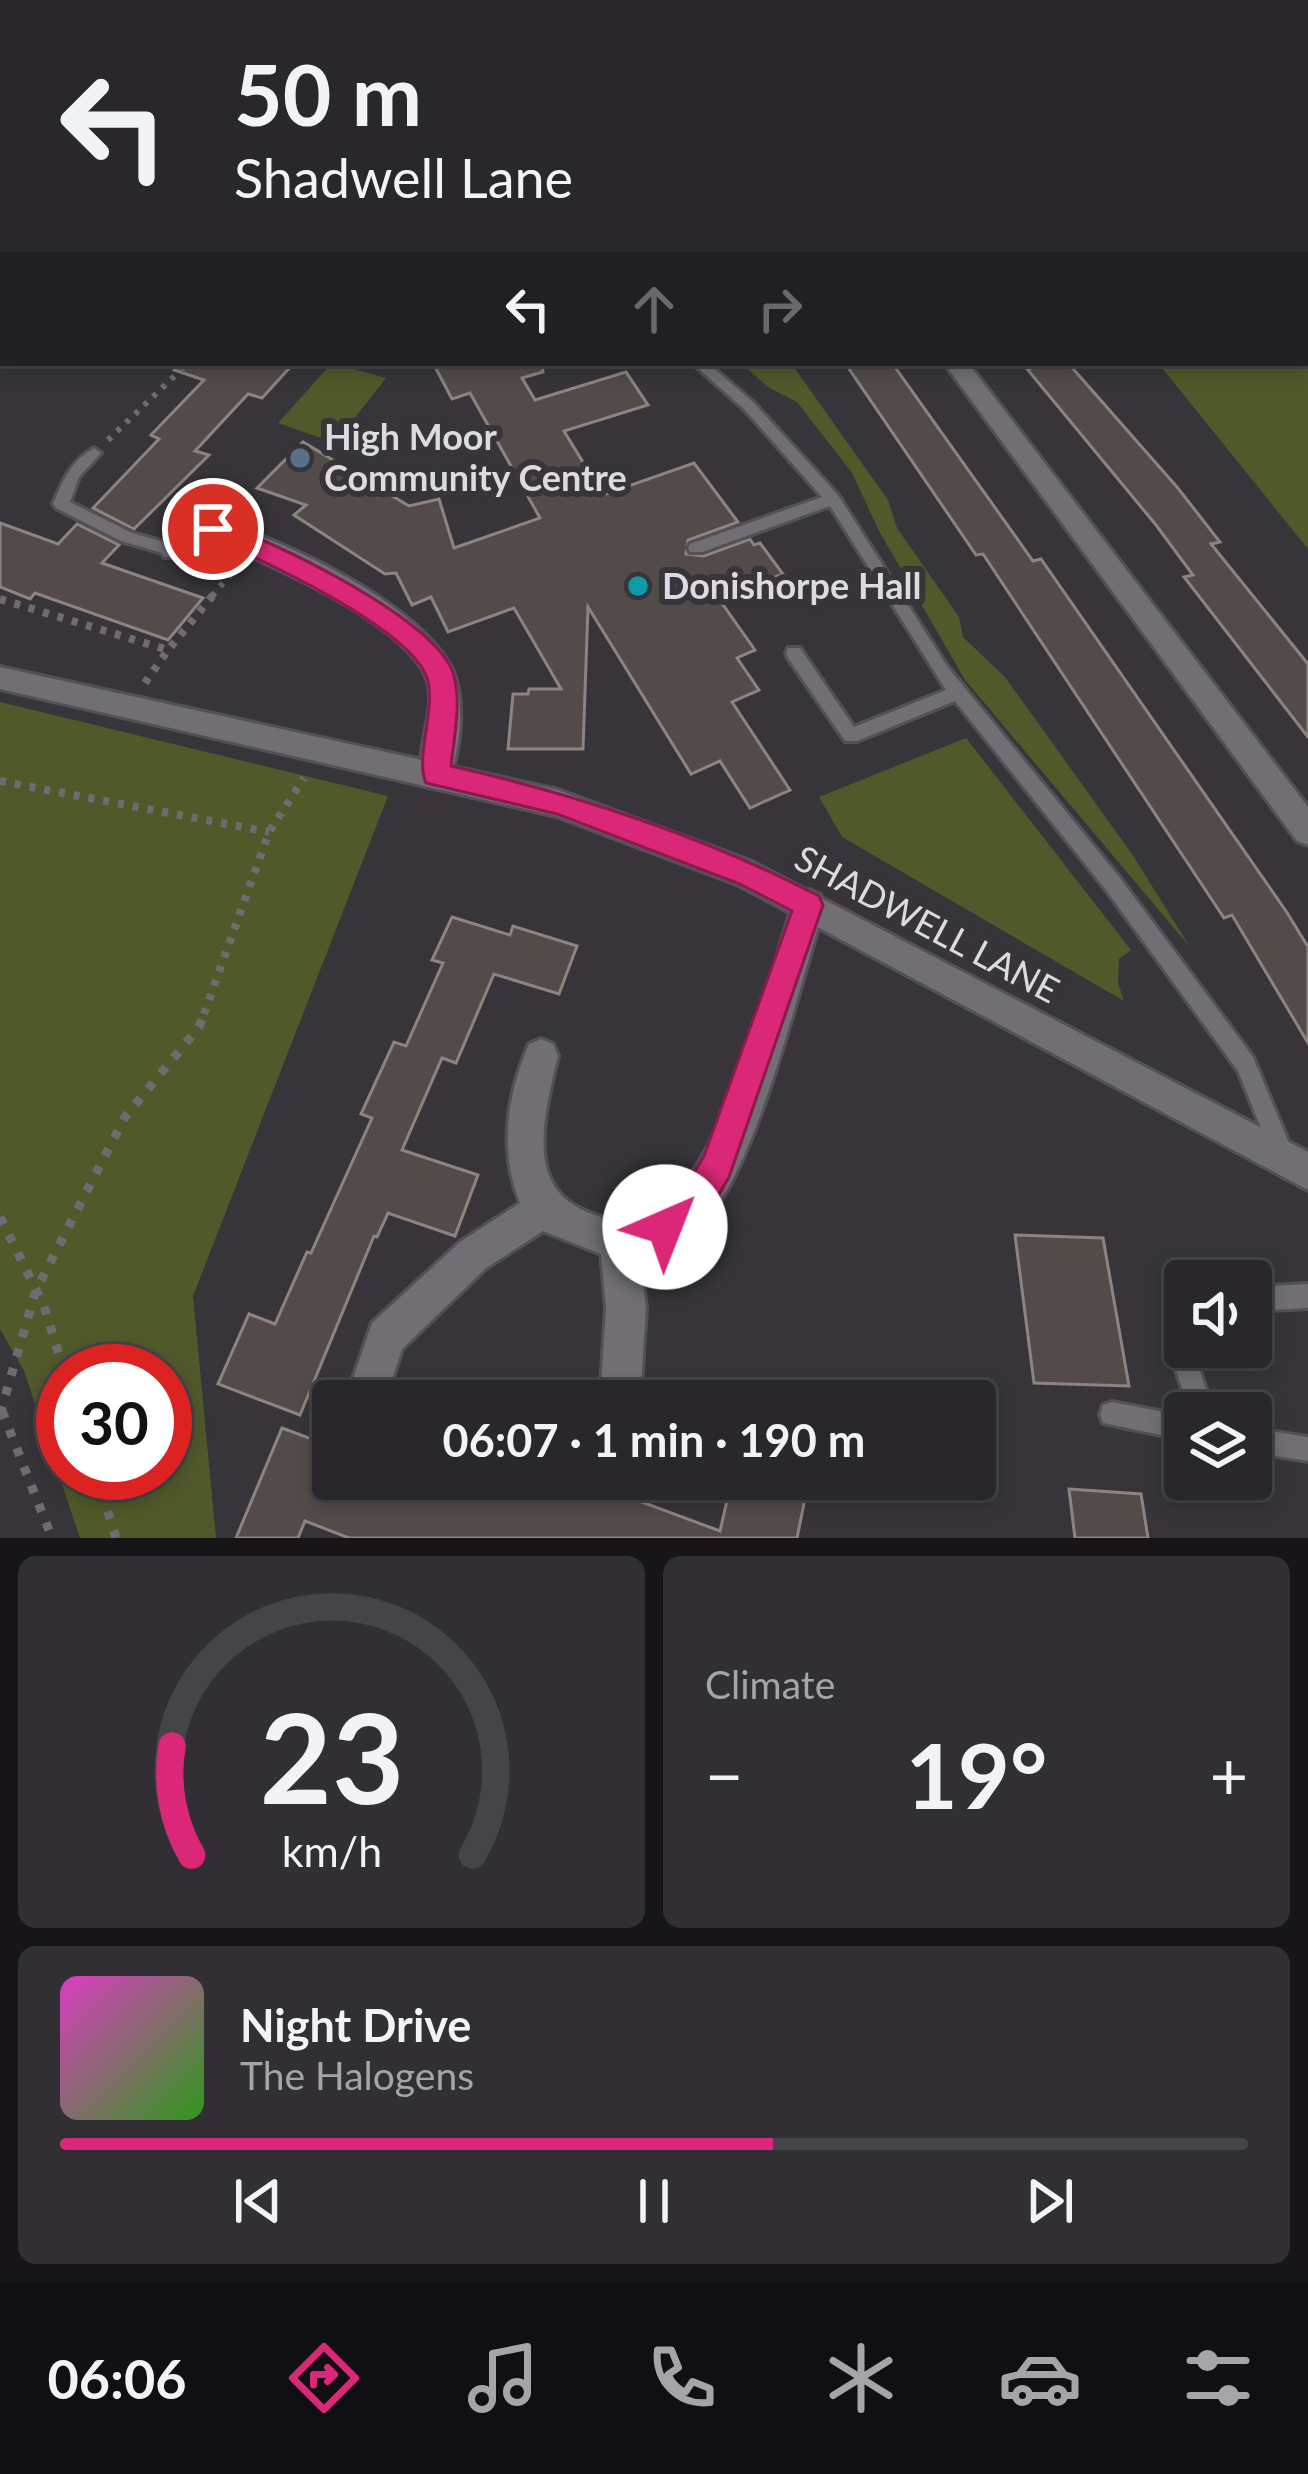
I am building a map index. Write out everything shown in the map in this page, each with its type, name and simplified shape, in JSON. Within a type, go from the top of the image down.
[{"type":"street","points":[[958,366],[1308,831]]},
{"type":"street","points":[[173,550],[213,529],[401,628],[440,674],[443,720],[436,774]]},
{"type":"street","name":"SHADWELL LANE","points":[[0,678],[558,803],[750,875],[1297,1166]]},
{"type":"street","points":[[541,1056],[523,1118],[526,1167],[542,1210],[583,1234],[641,1242],[689,1213],[717,1165],[809,905]]},
{"type":"street","points":[[372,1380],[386,1337],[473,1255],[542,1210]]},
{"type":"street","points":[[618,1239],[626,1308],[621,1380]]},
{"type":"lane","points":[[702,366],[749,406],[833,499],[958,692],[1113,884],[1246,1064],[1297,1166]]},
{"type":"lane","points":[[94,453],[72,475],[61,504],[127,537],[173,550]]},
{"type":"lane","points":[[696,548],[833,499]]},
{"type":"lane","points":[[794,653],[851,736],[958,692]]},
{"type":"lane","points":[[1272,1298],[1308,1296]]},
{"type":"lane","points":[[1112,1414],[1164,1424]]},
{"type":"lane","points":[[1272,1443],[1308,1448]]},
{"type":"path","points":[[94,453],[185,366]]},
{"type":"path","points":[[144,684],[254,547]]},
{"type":"path","points":[[0,599],[168,650]]},
{"type":"path","points":[[50,1538],[1,1411],[11,1363],[36,1290],[125,1117],[199,1027],[268,832],[322,749]]},
{"type":"path","points":[[0,781],[268,832]]},
{"type":"path","points":[[0,1217],[36,1290],[55,1344]]},
{"type":"path","points":[[104,1500],[116,1538]]},
{"type":"green space","points":[[329,366],[386,378],[335,443],[278,423]]},
{"type":"green space","points":[[744,366],[793,366],[888,500],[897,528],[959,617],[963,637],[1005,677],[1132,854],[1190,947],[965,680],[879,531],[852,473],[797,402],[768,387]]},
{"type":"green space","points":[[1160,366],[1308,367],[1308,549]]},
{"type":"green space","points":[[0,702],[388,796],[193,1296],[216,1538],[80,1538],[67,1500],[192,1500],[192,1344],[36,1344],[36,1407],[24,1371],[0,1329]]},
{"type":"green space","points":[[966,738],[1131,950],[1119,959],[1118,983],[1124,1001],[842,837],[819,797]]},
{"type":"building","points":[[175,366],[291,366],[262,398],[248,394],[195,451],[209,455],[134,529],[93,508],[159,439],[151,435],[204,380],[174,370]]},
{"type":"building","name":"Donishorpe Hall","points":[[435,366],[542,366],[543,372],[522,378],[535,400],[626,372],[648,405],[564,431],[603,495],[694,463],[738,522],[688,540],[686,554],[704,556],[750,539],[754,545],[760,543],[783,574],[719,599],[755,650],[737,658],[759,690],[732,702],[790,790],[750,808],[720,761],[691,774],[588,607],[583,749],[508,749],[513,694],[561,689],[514,608],[448,632],[431,597],[412,605],[396,573],[385,574],[294,515],[306,505],[257,488],[303,442],[409,506],[439,499],[454,548],[540,518],[470,393],[452,399]]},
{"type":"building","points":[[847,366],[894,366],[1033,561],[1041,559],[1286,911],[1308,947],[1308,1043],[1232,915],[1224,918],[983,554],[976,555]]},
{"type":"building","points":[[1071,366],[1220,542],[1211,544],[1308,664],[1308,737],[1184,577],[1193,575],[1156,525],[1027,369]]},
{"type":"building","points":[[0,523],[58,544],[77,524],[119,545],[102,563],[203,598],[168,640],[35,593],[30,599],[0,587]]},
{"type":"building","points":[[452,917],[510,935],[513,926],[577,946],[559,994],[494,974],[456,1063],[442,1058],[402,1150],[478,1175],[455,1236],[388,1213],[374,1236],[300,1415],[218,1384],[249,1314],[275,1324],[307,1252],[311,1253],[372,1118],[361,1114],[394,1042],[406,1046],[443,963],[432,960]]},
{"type":"building","points":[[1015,1235],[1103,1238],[1129,1386],[1034,1383]]},
{"type":"building","points":[[282,1428],[312,1439],[312,1500],[637,1500],[720,1531],[727,1500],[805,1500],[797,1538],[349,1538],[305,1521],[298,1538],[236,1538]]},
{"type":"building","points":[[1069,1489],[1141,1494],[1148,1538],[1075,1538]]},
{"type":"place","name":"High Moor Community Centre","points":[[300,458]]},
{"type":"place","name":"Donishorpe Hall","points":[[638,586]]},
{"type":"route","points":[[213,529],[277,556],[401,628],[440,674],[443,720],[436,774],[558,803],[750,875],[809,905],[717,1165],[689,1213],[665,1227]]}]
